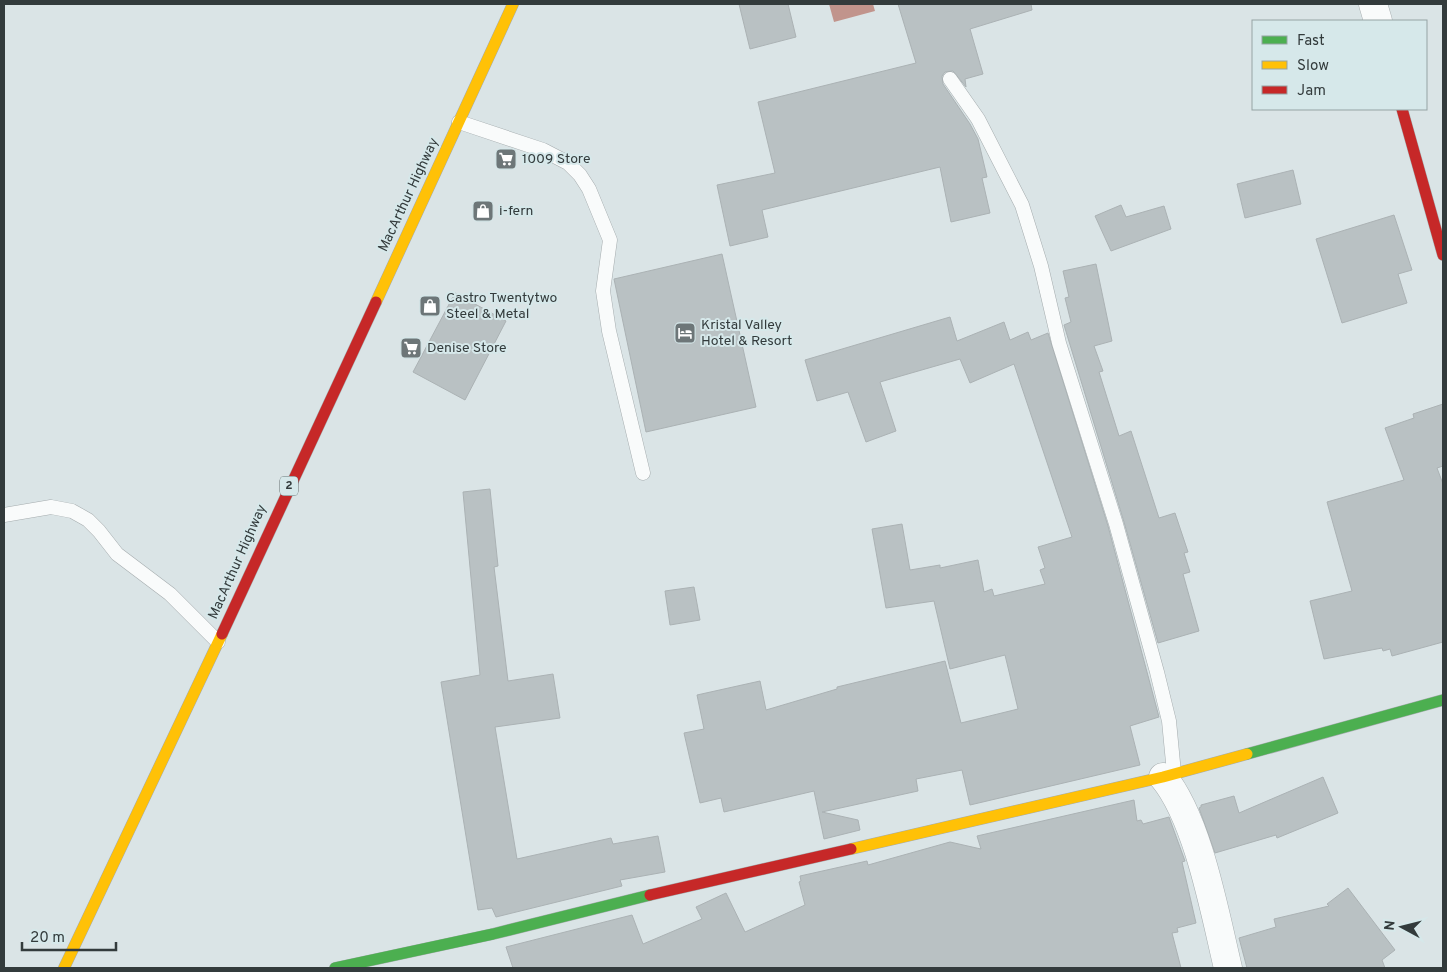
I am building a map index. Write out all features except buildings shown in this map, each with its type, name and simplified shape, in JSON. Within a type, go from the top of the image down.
[{"type":"main road","name":"MacArthur Highway","points":[[64,968],[218,642],[513,4]]},
{"type":"main road","points":[[1402,110],[1443,255]]},
{"type":"main road","points":[[335,968],[493,934],[753,871],[1169,775],[1443,700]]},
{"type":"street","points":[[1373,4],[1378,20]]},
{"type":"street","points":[[1169,775],[1205,875],[1228,968]]},
{"type":"lane","points":[[950,79],[978,119],[1022,205],[1041,266],[1059,343],[1116,524],[1157,672],[1169,721],[1169,775]]},
{"type":"lane","points":[[459,122],[543,150],[568,163],[580,175],[589,189],[610,240],[603,291],[609,331],[643,473]]},
{"type":"lane","points":[[4,515],[51,507],[72,511],[88,520],[117,554],[170,594],[218,642]]},
{"type":"shaded area","points":[[829,4],[873,4],[875,11],[834,22]]},
{"type":"traffic: fast","points":[[1247,754],[1443,700]]},
{"type":"traffic: fast","points":[[335,968],[493,934],[650,895]]},
{"type":"traffic: slow","points":[[376,302],[513,4]]},
{"type":"traffic: slow","points":[[64,968],[222,634]]},
{"type":"traffic: slow","points":[[851,849],[1163,777],[1247,754]]},
{"type":"traffic: jam","points":[[1402,110],[1443,255]]},
{"type":"traffic: jam","points":[[222,634],[376,302]]},
{"type":"traffic: jam","points":[[650,895],[851,849]]},
{"type":"place","name":"1009 Store","points":[[506,159]]},
{"type":"place","name":"i-fern","points":[[483,211]]},
{"type":"place","name":"Castro Twentytwo Steel & Metal","points":[[430,306]]},
{"type":"place","name":"Kristal Valley Hotel & Resort","points":[[685,333]]},
{"type":"place","name":"Denise Store","points":[[411,348]]}]
